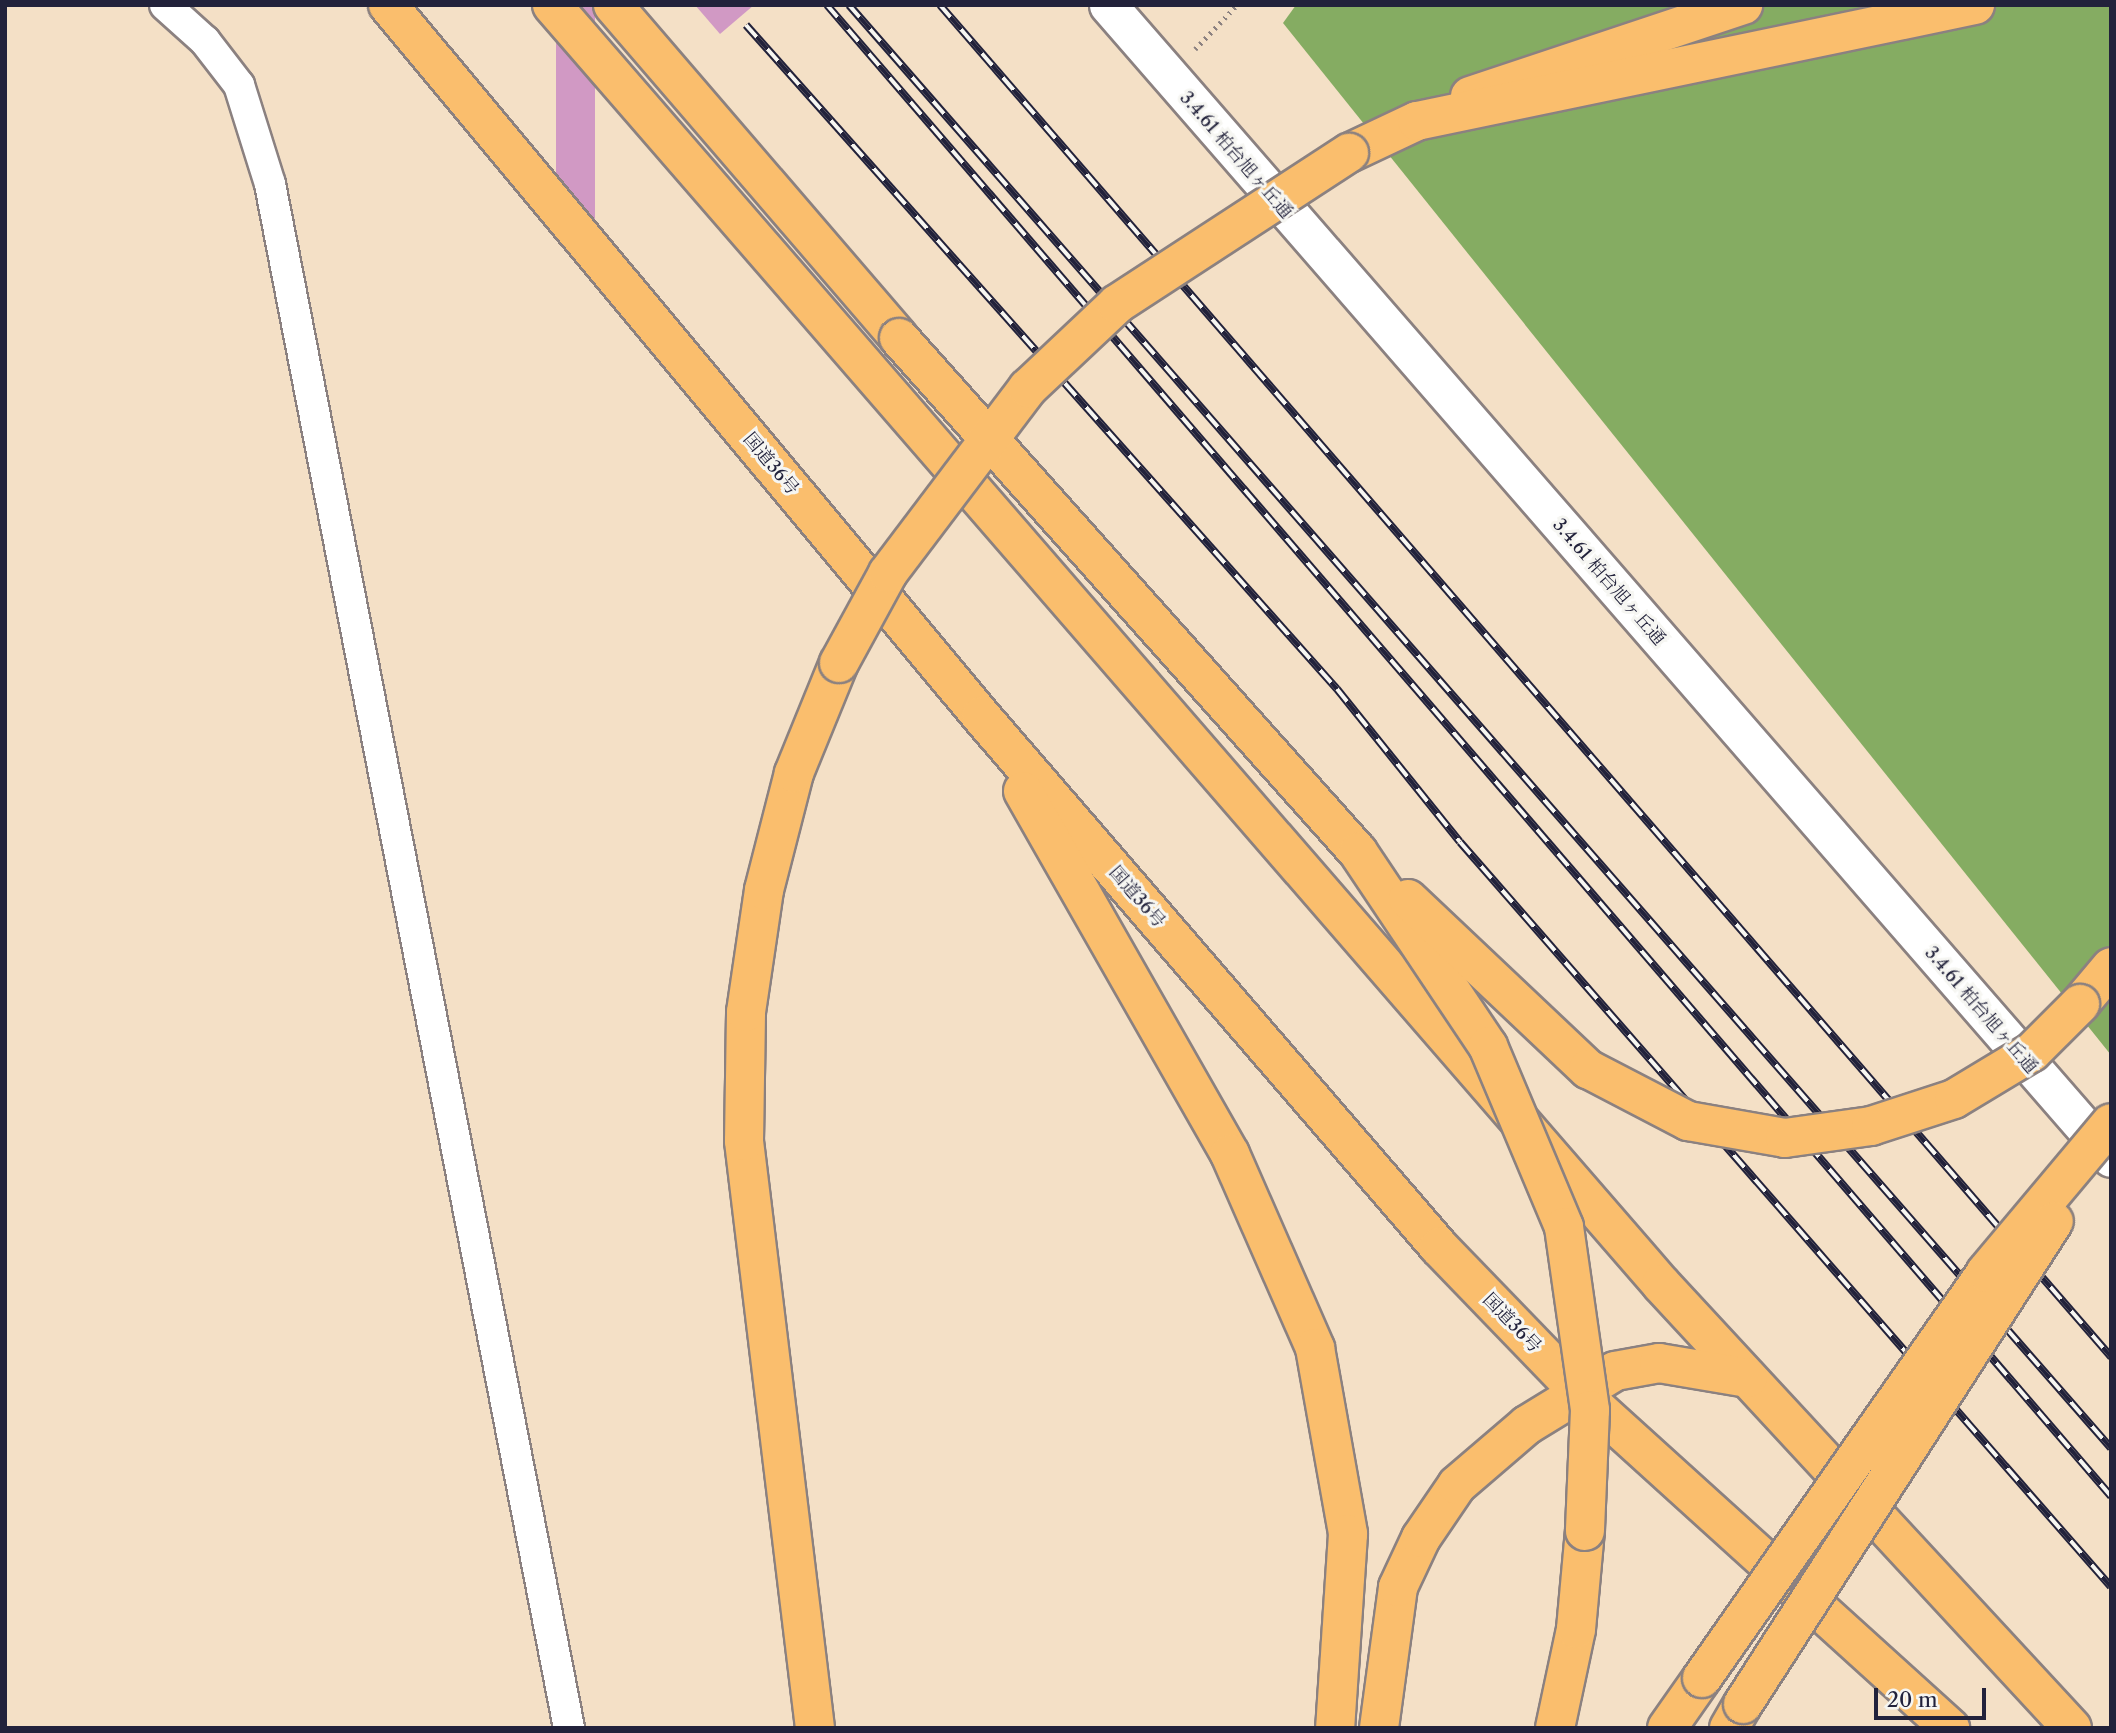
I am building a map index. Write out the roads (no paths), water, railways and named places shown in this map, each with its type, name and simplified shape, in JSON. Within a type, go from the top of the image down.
[{"type":"highway","name":"国道36号","points":[[388,5],[981,716],[1439,1247],[1579,1392],[1950,1728]]},
{"type":"highway","points":[[552,5],[1748,1378],[2072,1728]]},
{"type":"highway","points":[[613,5],[899,338],[1358,852],[1588,1069],[1688,1121],[1786,1138],[1871,1126],[1954,1099],[2032,1052],[2080,1004],[2111,967]]},
{"type":"highway","points":[[815,1728],[757,1282],[744,1141],[746,1038],[764,890],[794,773],[839,663],[888,573],[1028,388],[1116,304],[1349,153],[1501,81],[1743,5]]},
{"type":"highway","points":[[1418,121],[1975,5]]},
{"type":"highway","points":[[981,716],[1230,1154],[1315,1348],[1348,1535],[1335,1728]]},
{"type":"highway","points":[[1358,852],[1488,1046],[1564,1227],[1590,1410],[1585,1531],[1576,1629],[1555,1728]]},
{"type":"highway","points":[[1667,1728],[1986,1272],[2111,1125]]},
{"type":"highway","points":[[1736,1716],[2111,1125]]},
{"type":"highway","points":[[1379,1728],[1398,1587],[1421,1538],[1457,1485],[1527,1425],[1615,1371],[1658,1363],[1748,1378]]},
{"type":"highway","points":[[1842,1631],[1922,1728]]},
{"type":"street","points":[[165,5],[205,41],[239,85],[270,184],[569,1728]]},
{"type":"street","name":"3.4.61 柏台旭ヶ丘通","points":[[1108,5],[2111,1158]]},
{"type":"railway","points":[[827,5],[2111,1496]]},
{"type":"railway","points":[[849,5],[2111,1448]]},
{"type":"railway","points":[[940,5],[2111,1357]]},
{"type":"railway","points":[[746,25],[1337,689],[1460,842],[2111,1587]]}]
